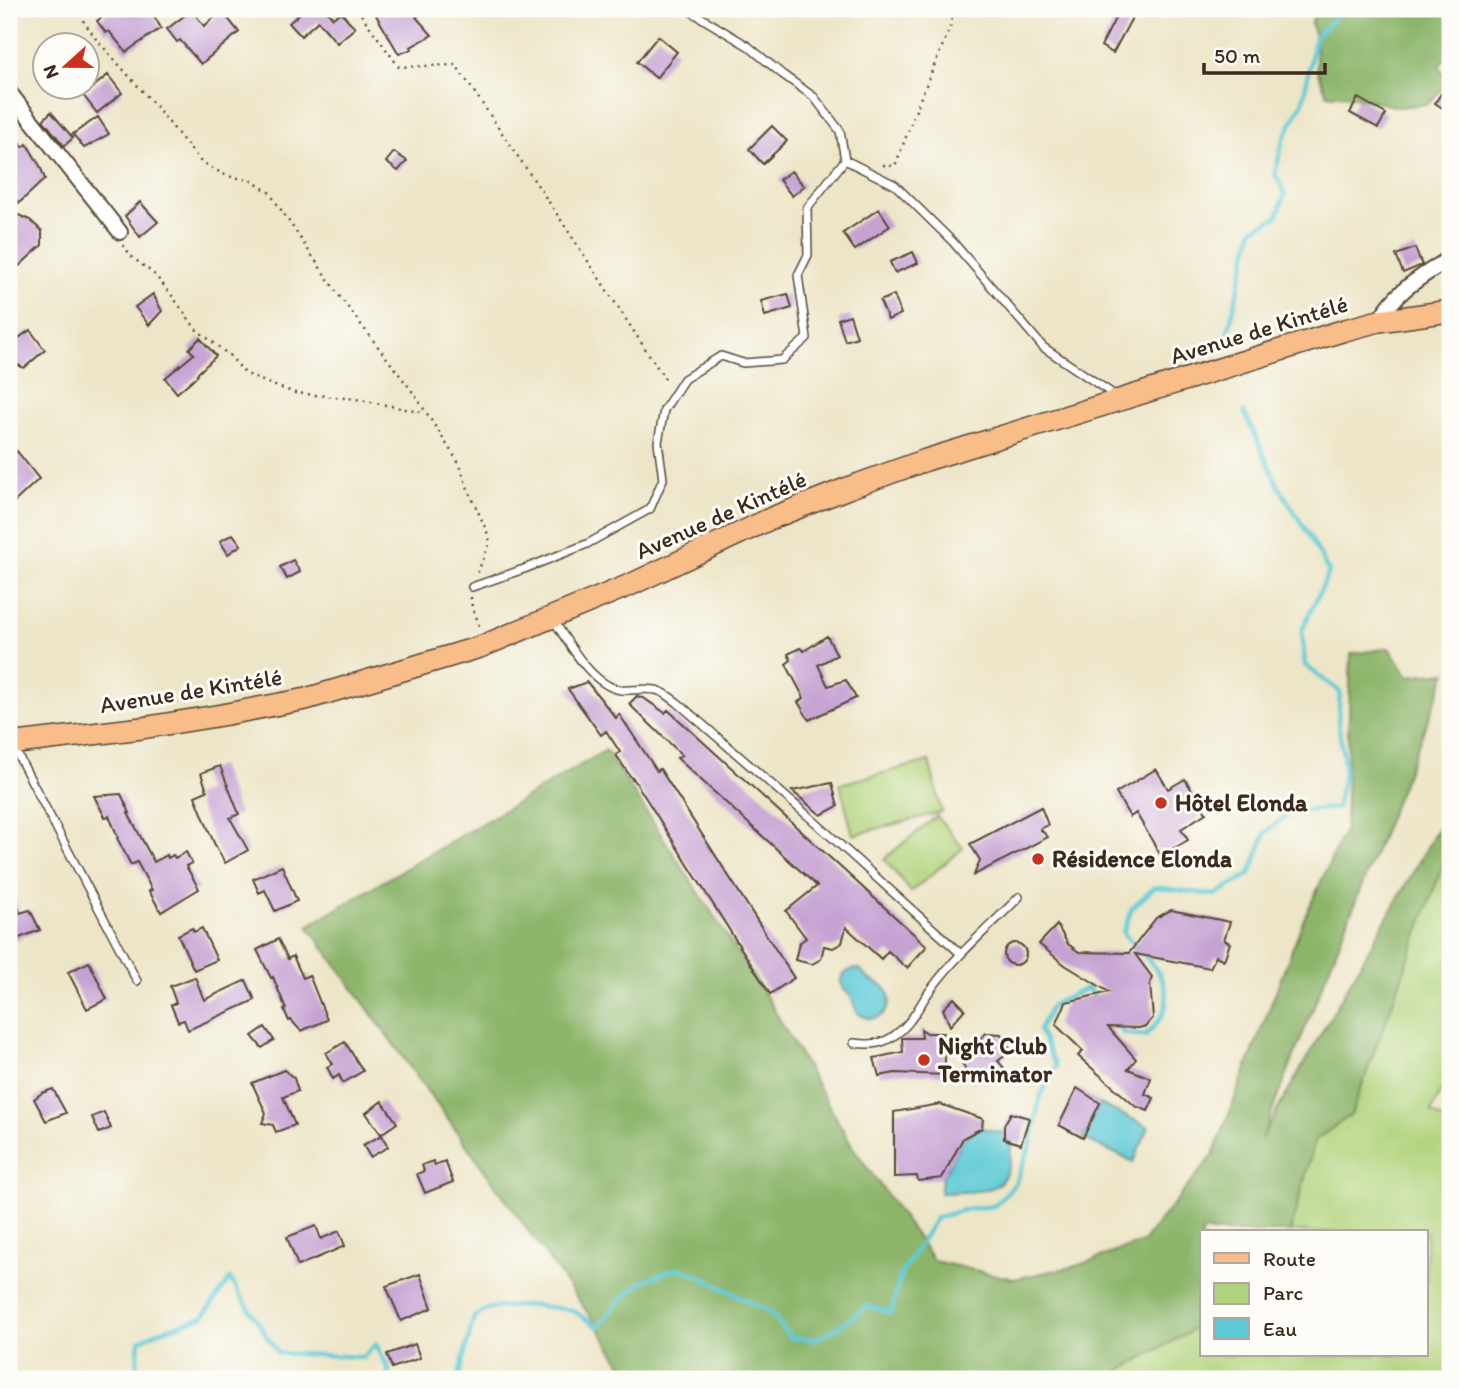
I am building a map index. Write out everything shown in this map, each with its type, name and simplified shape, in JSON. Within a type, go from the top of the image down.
[{"type":"main road","name":"Avenue de Kintélé","points":[[10,744],[142,728],[306,699],[480,647],[632,584],[772,519],[926,460],[1345,330],[1379,321],[1450,311]]},
{"type":"street","points":[[9,92],[120,237]]},
{"type":"street","points":[[1379,321],[1397,295],[1450,258]]},
{"type":"lane","points":[[472,587],[587,544],[650,509],[663,479],[658,442],[664,410],[684,379],[721,356],[743,363],[782,360],[807,338],[798,275],[808,255],[807,208],[845,160],[840,131],[814,97],[748,46],[687,9]]},
{"type":"lane","points":[[845,160],[895,185],[953,242],[1043,347],[1122,399]]},
{"type":"lane","points":[[551,618],[597,679],[622,690],[659,691],[678,703],[961,954]]},
{"type":"lane","points":[[10,744],[137,981]]},
{"type":"lane","points":[[854,1043],[873,1045],[894,1037],[911,1022],[931,989],[961,954],[1019,897]]},
{"type":"path","points":[[75,9],[96,39],[201,162],[227,176],[250,180],[269,192],[340,296],[415,395],[460,465],[490,542],[472,587],[471,606],[478,621],[480,647]]},
{"type":"path","points":[[357,9],[399,67],[456,65],[675,394]]},
{"type":"path","points":[[882,165],[895,166],[950,28],[954,9]]},
{"type":"path","points":[[120,237],[132,257],[155,275],[196,329],[230,356],[245,373],[295,393],[356,399],[425,413]]},
{"type":"green space","points":[[1317,9],[1450,9],[1450,56],[1439,65],[1448,82],[1428,104],[1398,107],[1351,96],[1327,94],[1317,71],[1315,37],[1311,23]]},
{"type":"green space","points":[[1389,648],[1408,676],[1447,672],[1261,1139],[1450,807],[1443,865],[1351,1115],[1315,1140],[1291,1230],[1200,1230],[1200,1326],[1104,1379],[631,1379],[598,1327],[308,926],[606,750],[766,996],[852,1146],[934,1261],[1014,1279],[1076,1266],[1143,1242],[1213,1155],[1303,921],[1345,829],[1351,654]]},
{"type":"green space","points":[[929,761],[942,812],[853,835],[840,784]]},
{"type":"green space","points":[[937,816],[963,848],[911,892],[884,859]]},
{"type":"green space","points":[[1443,865],[1450,869],[1450,1086],[1445,1083],[1431,1112],[1450,1124],[1450,1375],[1444,1379],[1104,1379],[1200,1326],[1200,1356],[1428,1356],[1428,1230],[1291,1230],[1315,1140],[1351,1115]]},
{"type":"water","points":[[860,969],[869,979],[884,986],[888,994],[889,1005],[882,1015],[872,1018],[858,1013],[849,994],[844,990],[842,976],[851,970]]},
{"type":"water","points":[[1100,1104],[1149,1127],[1133,1162],[1083,1138]]},
{"type":"water","points":[[982,1128],[1004,1133],[1004,1139],[1011,1141],[1010,1159],[1001,1182],[983,1190],[940,1193],[942,1178],[963,1138]]},
{"type":"building","points":[[112,9],[150,9],[161,28],[126,52],[97,21]]},
{"type":"building","points":[[305,9],[331,9],[328,12],[333,18],[341,12],[355,28],[337,43],[318,21],[301,36],[289,23]]},
{"type":"building","points":[[386,9],[430,9],[416,17],[432,35],[411,47],[412,49],[399,54],[376,15]]},
{"type":"building","points":[[1120,9],[1134,14],[1113,53],[1101,46]]},
{"type":"building","points":[[192,10],[204,26],[222,11],[239,32],[201,64],[167,29]]},
{"type":"building","points":[[658,36],[677,52],[656,78],[637,62]]},
{"type":"building","points":[[108,75],[122,93],[97,113],[88,102],[102,102],[102,80]]},
{"type":"building","points":[[1450,80],[1450,113],[1435,103]]},
{"type":"building","points":[[1358,98],[1386,114],[1378,128],[1350,113]]},
{"type":"building","points":[[51,112],[73,138],[64,146],[43,120]]},
{"type":"building","points":[[98,117],[109,134],[84,148],[73,134]]},
{"type":"building","points":[[772,126],[787,141],[763,164],[749,149]]},
{"type":"building","points":[[9,129],[23,147],[27,144],[45,179],[19,203],[9,192]]},
{"type":"building","points":[[394,152],[407,161],[398,171],[386,162]]},
{"type":"building","points":[[791,171],[804,186],[792,196],[779,180]]},
{"type":"building","points":[[140,202],[158,222],[140,237],[125,216]]},
{"type":"building","points":[[879,209],[890,226],[855,250],[843,233]]},
{"type":"building","points":[[16,214],[30,220],[42,231],[42,245],[18,267],[9,256],[9,220]]},
{"type":"building","points":[[1415,248],[1422,265],[1403,273],[1396,255]]},
{"type":"building","points":[[913,252],[918,263],[895,273],[890,262]]},
{"type":"building","points":[[153,294],[162,311],[149,325],[135,307]]},
{"type":"building","points":[[788,294],[792,308],[765,316],[761,301]]},
{"type":"building","points":[[894,295],[901,314],[888,320],[880,301]]},
{"type":"building","points":[[850,315],[857,337],[845,341],[838,319]]},
{"type":"building","points":[[30,330],[45,350],[24,368],[10,361],[9,345]]},
{"type":"building","points":[[200,338],[216,356],[177,393],[165,378],[194,354],[189,349]]},
{"type":"building","points":[[17,451],[39,479],[9,507],[9,460]]},
{"type":"building","points":[[233,534],[241,545],[228,554],[220,541]]},
{"type":"building","points":[[293,560],[300,572],[287,579],[280,567]]},
{"type":"building","points":[[827,636],[837,655],[818,665],[828,686],[846,680],[856,698],[809,720],[798,702],[804,698],[786,664],[791,660],[788,654],[800,648],[804,651]]},
{"type":"building","points":[[587,682],[616,718],[619,714],[657,771],[660,769],[794,978],[770,994],[616,755],[620,752],[606,731],[601,735],[568,689]]},
{"type":"building","points":[[637,696],[665,713],[668,710],[927,946],[907,968],[888,951],[881,959],[846,927],[842,943],[833,948],[824,946],[821,959],[812,964],[795,960],[799,943],[806,938],[786,911],[817,886],[677,758],[682,755],[629,704]]},
{"type":"building","points":[[220,766],[239,814],[230,818],[248,850],[225,863],[195,796],[207,791],[201,773]]},
{"type":"building","name":"Hôtel Elonda","points":[[1156,769],[1168,789],[1185,779],[1206,813],[1181,829],[1188,840],[1161,856],[1136,813],[1130,817],[1116,793]]},
{"type":"building","points":[[832,783],[838,806],[821,815],[792,791]]},
{"type":"building","points":[[121,794],[154,862],[167,855],[168,858],[173,855],[175,858],[186,852],[192,863],[186,866],[199,889],[161,912],[137,862],[131,865],[109,816],[105,817],[94,796]]},
{"type":"building","points":[[1041,807],[1048,825],[1040,829],[1048,837],[974,875],[980,860],[970,844]]},
{"type":"building","points":[[282,866],[297,901],[275,911],[265,890],[259,893],[253,879]]},
{"type":"building","points":[[9,886],[20,913],[30,910],[40,930],[9,942]]},
{"type":"building","points":[[1171,910],[1230,922],[1224,940],[1230,943],[1224,960],[1216,956],[1210,968],[1135,954],[1152,977],[1150,984],[1153,1018],[1146,1026],[1139,1028],[1108,1027],[1136,1059],[1128,1069],[1151,1078],[1145,1094],[1154,1098],[1148,1111],[1135,1106],[1078,1056],[1083,1051],[1056,1025],[1066,1002],[1109,992],[1065,965],[1039,944],[1057,925],[1068,944],[1079,952],[1129,953],[1156,918]]},
{"type":"building","points":[[192,928],[194,932],[202,928],[217,960],[194,970],[178,935]]},
{"type":"building","points":[[278,939],[288,959],[293,956],[303,978],[309,975],[327,1020],[301,1031],[289,1021],[273,977],[271,978],[257,950]]},
{"type":"building","points":[[1015,943],[1023,946],[1026,954],[1023,962],[1015,965],[1007,962],[1004,954],[1007,946]]},
{"type":"building","points":[[89,962],[107,999],[87,1009],[68,972]]},
{"type":"building","points":[[195,977],[204,1000],[246,980],[255,1000],[188,1030],[184,1020],[178,1022],[171,1005],[176,1003],[170,986]]},
{"type":"building","points":[[954,998],[965,1009],[950,1026],[943,1009]]},
{"type":"building","points":[[265,1027],[274,1040],[262,1048],[252,1036]]},
{"type":"building","name":"Night Club Terminator","points":[[921,1029],[927,1033],[943,1033],[936,1040],[945,1046],[945,1075],[895,1073],[879,1076],[874,1058],[903,1052],[902,1038],[922,1038]]},
{"type":"building","points":[[986,1033],[1001,1034],[1011,1051],[998,1061],[1004,1068],[999,1080],[969,1080],[961,1058],[974,1052],[975,1043]]},
{"type":"building","points":[[345,1042],[363,1071],[343,1083],[339,1075],[333,1079],[327,1067],[333,1064],[326,1053]]},
{"type":"building","points":[[284,1070],[294,1078],[298,1091],[283,1097],[295,1125],[276,1132],[273,1125],[262,1123],[266,1113],[252,1083]]},
{"type":"building","points":[[1077,1088],[1100,1103],[1083,1138],[1059,1125]]},
{"type":"building","points":[[53,1089],[66,1113],[46,1121],[34,1099]]},
{"type":"building","points":[[382,1101],[397,1123],[381,1134],[366,1113]]},
{"type":"building","points":[[940,1104],[983,1119],[982,1128],[963,1138],[942,1178],[918,1181],[917,1176],[894,1177],[894,1112]]},
{"type":"building","points":[[104,1112],[111,1128],[99,1133],[92,1117]]},
{"type":"building","points":[[1011,1113],[1029,1118],[1021,1144],[1004,1139],[1004,1125]]},
{"type":"building","points":[[382,1135],[388,1147],[370,1157],[363,1145]]},
{"type":"building","points":[[433,1161],[435,1165],[445,1161],[453,1182],[425,1193],[417,1174],[424,1171],[422,1165]]},
{"type":"building","points":[[316,1226],[321,1239],[339,1231],[345,1246],[298,1266],[287,1237]]},
{"type":"building","points":[[420,1274],[432,1308],[401,1321],[386,1286]]},
{"type":"building","points":[[415,1344],[420,1358],[392,1368],[387,1354]]},
{"type":"waterway","points":[[1227,336],[1253,229],[1277,217],[1285,194],[1275,174],[1283,140],[1303,101],[1315,37],[1344,9]]},
{"type":"waterway","points":[[1115,1022],[1123,1033],[1145,1036],[1155,1026],[1166,1007],[1166,995],[1158,972],[1123,933],[1132,908],[1155,887],[1215,895],[1250,874],[1266,832],[1290,812],[1337,808],[1345,768],[1338,722],[1340,692],[1305,665],[1302,630],[1329,572],[1279,487],[1244,412]]},
{"type":"waterway","points":[[458,1379],[474,1317],[490,1308],[534,1305],[572,1310],[598,1327],[641,1282],[677,1268],[702,1277],[771,1313],[791,1338],[816,1339],[837,1328],[867,1306],[891,1313],[901,1274],[936,1218],[966,1209],[994,1206],[1015,1184],[1031,1143],[1040,1097],[1056,1066],[1039,1030],[1052,1005],[1087,988],[1097,999]]},
{"type":"waterway","points":[[136,1379],[139,1341],[157,1332],[203,1317],[230,1279],[278,1353],[363,1357],[376,1344],[389,1371],[387,1379]]},
{"type":"place","name":"Hôtel Elonda","points":[[1161,803]]},
{"type":"place","name":"Résidence Elonda","points":[[1038,859]]},
{"type":"place","name":"Night Club Terminator","points":[[924,1060]]}]
